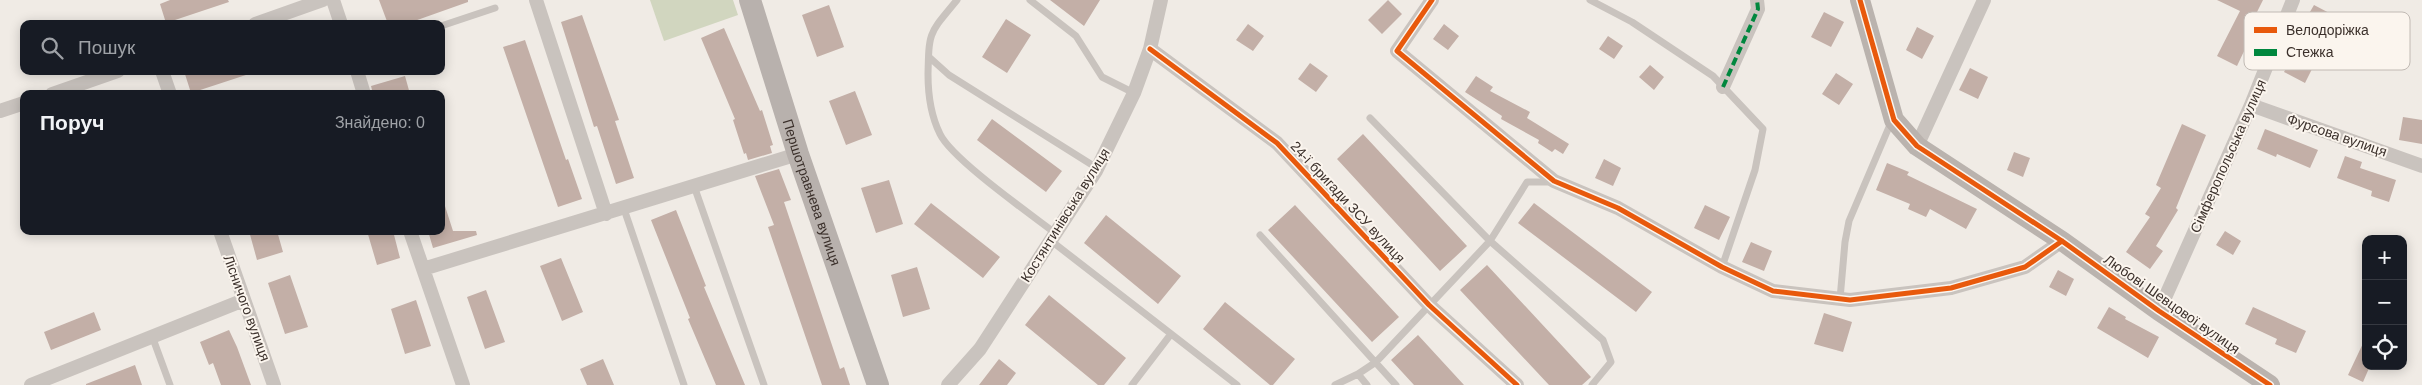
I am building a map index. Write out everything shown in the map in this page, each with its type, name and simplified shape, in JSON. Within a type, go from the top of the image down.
[{"type":"main road","name":"Першотравнева вулиця","points":[[750,0],[798,154],[878,385]]},
{"type":"street","points":[[266,20],[323,0]]},
{"type":"street","points":[[333,0],[340,20]]},
{"type":"street","points":[[536,0],[606,214]]},
{"type":"street","name":"Костянтинівська вулиця","points":[[948,385],[980,349],[1097,168],[1134,93],[1150,49],[1161,0]]},
{"type":"street","points":[[1432,0],[1397,51],[1554,182],[1618,208],[1722,267],[1772,291],[1850,300],[1952,288],[2025,267],[2062,242]]},
{"type":"street","points":[[1723,87],[1758,9],[1757,0]]},
{"type":"street","points":[[1860,0],[1893,117]]},
{"type":"street","points":[[1917,146],[1984,0]]},
{"type":"street","name":"Сімферопольська вулиця","points":[[2289,12],[2294,0]]},
{"type":"street","name":"24-ї бригади ЗСУ вулиця","points":[[1150,49],[1277,143],[1429,305],[1517,385]]},
{"type":"street","name":"Сімферопольська вулиця","points":[[2159,311],[2265,70]]},
{"type":"street","points":[[63,90],[107,75]]},
{"type":"street","points":[[163,75],[169,90]]},
{"type":"street","points":[[358,75],[363,90]]},
{"type":"street","points":[[0,111],[20,104]]},
{"type":"street","name":"Фурсова вулиця","points":[[2251,105],[2422,166]]},
{"type":"street","name":"Любові Шевцової вулиця","points":[[1893,117],[1917,146],[2062,242],[2159,311],[2270,385]]},
{"type":"street","points":[[423,269],[798,154]]},
{"type":"street","name":"Лісничого вулиця","points":[[221,235],[274,385]]},
{"type":"street","points":[[411,235],[463,385]]},
{"type":"street","points":[[31,385],[54,381],[152,336],[244,300]]},
{"type":"lane","points":[[958,0],[933,29],[929,38],[928,94],[939,133],[947,145],[1053,237],[1171,334],[1237,385]]},
{"type":"lane","points":[[1030,0],[1076,36],[1102,77],[1134,93]]},
{"type":"lane","points":[[1590,0],[1632,22],[1713,76],[1763,129],[1756,170],[1722,267]]},
{"type":"lane","points":[[445,25],[495,8]]},
{"type":"lane","points":[[929,57],[949,75],[1097,168]]},
{"type":"lane","points":[[1840,299],[1845,242],[1849,221],[1893,117]]},
{"type":"lane","points":[[1370,118],[1490,241],[1602,340],[1611,362],[1592,385]]},
{"type":"lane","points":[[1335,385],[1358,374],[1376,362],[1490,241],[1527,182],[1554,182]]},
{"type":"lane","points":[[694,186],[764,385]]},
{"type":"lane","points":[[624,208],[684,385]]},
{"type":"lane","points":[[1260,235],[1396,385]]},
{"type":"lane","points":[[1132,385],[1171,334]]},
{"type":"lane","points":[[152,336],[170,385]]},
{"type":"lane","points":[[1358,374],[1367,385]]},
{"type":"green space","points":[[650,0],[733,0],[738,15],[664,41]]},
{"type":"building","points":[[170,0],[228,0],[229,2],[175,20],[165,20],[160,4]]},
{"type":"building","points":[[379,0],[468,0],[468,2],[417,20],[386,20]]},
{"type":"building","points":[[1050,0],[1100,0],[1084,26]]},
{"type":"building","points":[[1388,0],[1402,14],[1382,34],[1368,20]]},
{"type":"building","points":[[2217,0],[2263,0],[2257,12],[2244,12],[2244,51],[2237,66],[2217,56],[2240,11]]},
{"type":"building","points":[[829,5],[844,47],[817,57],[802,15]]},
{"type":"building","points":[[2314,5],[2327,12],[2310,12]]},
{"type":"building","points":[[1824,12],[1844,22],[1831,47],[1811,37]]},
{"type":"building","points":[[582,15],[619,120],[615,121],[634,178],[616,184],[597,126],[594,127],[561,22]]},
{"type":"building","points":[[1006,19],[1031,35],[1007,73],[982,57]]},
{"type":"building","points":[[1248,24],[1264,36],[1253,51],[1236,40]]},
{"type":"building","points":[[1444,24],[1459,36],[1448,50],[1433,39]]},
{"type":"building","points":[[1917,27],[1934,36],[1922,59],[1906,50]]},
{"type":"building","points":[[724,28],[760,111],[762,110],[773,145],[770,146],[772,153],[748,160],[746,153],[744,154],[733,120],[735,119],[701,38]]},
{"type":"building","points":[[1608,36],[1623,46],[1614,59],[1599,49]]},
{"type":"building","points":[[525,40],[566,160],[568,159],[582,199],[558,207],[503,47]]},
{"type":"building","points":[[1310,63],[1328,76],[1316,92],[1298,79]]},
{"type":"building","points":[[1650,65],[1664,77],[1654,90],[1639,77]]},
{"type":"building","points":[[1970,68],[1988,77],[1978,99],[1959,90]]},
{"type":"building","points":[[2285,70],[2312,70],[2305,83],[2284,72]]},
{"type":"building","points":[[1836,73],[1853,84],[1839,105],[1822,94]]},
{"type":"building","points":[[185,75],[246,75],[200,90],[190,90]]},
{"type":"building","points":[[405,76],[409,90],[372,90],[371,86]]},
{"type":"building","points":[[1476,76],[1493,87],[1490,91],[1530,112],[1527,118],[1569,144],[1563,154],[1555,149],[1552,152],[1538,143],[1539,140],[1501,119],[1502,116],[1465,92]]},
{"type":"building","points":[[855,91],[872,135],[846,145],[829,101]]},
{"type":"building","points":[[2403,117],[2422,120],[2422,144],[2399,140]]},
{"type":"building","points":[[992,119],[1062,171],[1046,192],[977,140]]},
{"type":"building","points":[[2182,124],[2206,135],[2176,208],[2178,210],[2156,246],[2163,251],[2150,269],[2126,252],[2150,217],[2145,214],[2161,188],[2156,185]]},
{"type":"building","points":[[2265,129],[2318,150],[2310,168],[2277,154],[2276,157],[2257,149]]},
{"type":"building","points":[[1363,134],[1467,246],[1440,271],[1337,159]]},
{"type":"building","points":[[2014,152],[2030,158],[2023,177],[2007,170]]},
{"type":"building","points":[[2345,156],[2362,162],[2360,168],[2396,180],[2389,202],[2371,196],[2372,191],[2337,178]]},
{"type":"building","points":[[1604,159],[1621,168],[1613,186],[1595,178]]},
{"type":"building","points":[[1887,163],[1909,172],[1907,175],[1977,209],[1966,229],[1930,209],[1926,217],[1908,209],[1910,204],[1876,190]]},
{"type":"building","points":[[779,169],[791,200],[784,202],[840,369],[844,367],[850,385],[822,385],[768,227],[774,225],[755,176]]},
{"type":"building","points":[[889,180],[903,224],[876,233],[861,188]]},
{"type":"building","points":[[931,203],[1000,257],[983,278],[914,224]]},
{"type":"building","points":[[1534,203],[1652,292],[1636,312],[1518,223]]},
{"type":"building","points":[[1295,205],[1399,317],[1372,342],[1268,230]]},
{"type":"building","points":[[1705,205],[1730,217],[1719,240],[1694,228]]},
{"type":"building","points":[[445,206],[453,231],[476,231],[477,235],[433,248],[429,235],[445,235]]},
{"type":"building","points":[[676,210],[706,286],[704,287],[745,385],[716,385],[688,319],[690,318],[651,220]]},
{"type":"building","points":[[1106,215],[1181,276],[1158,304],[1084,243]]},
{"type":"building","points":[[2225,231],[2241,241],[2233,255],[2216,245]]},
{"type":"building","points":[[250,235],[278,235],[283,252],[257,260]]},
{"type":"building","points":[[368,235],[394,235],[400,258],[377,265]]},
{"type":"building","points":[[1751,242],[1772,251],[1764,271],[1742,262]]},
{"type":"building","points":[[561,258],[583,312],[562,321],[540,266]]},
{"type":"building","points":[[1487,265],[1591,377],[1582,385],[1549,385],[1460,290]]},
{"type":"building","points":[[917,267],[930,309],[903,317],[891,275]]},
{"type":"building","points":[[2058,270],[2074,279],[2066,296],[2049,287]]},
{"type":"building","points":[[290,275],[308,327],[285,334],[268,283]]},
{"type":"building","points":[[486,290],[505,342],[485,349],[467,297]]},
{"type":"building","points":[[1049,295],[1126,358],[1104,385],[1098,385],[1025,325]]},
{"type":"building","points":[[416,300],[431,346],[405,354],[391,309]]},
{"type":"building","points":[[1225,302],[1295,359],[1273,385],[1270,385],[1203,329]]},
{"type":"building","points":[[2109,307],[2126,317],[2125,319],[2159,337],[2148,358],[2097,328]]},
{"type":"building","points":[[2253,307],[2306,331],[2296,353],[2275,344],[2277,339],[2245,324]]},
{"type":"building","points":[[94,312],[101,330],[51,350],[44,332]]},
{"type":"building","points":[[1824,313],[1852,322],[1843,352],[1814,344]]},
{"type":"building","points":[[229,330],[251,385],[221,385],[213,363],[209,365],[200,342]]},
{"type":"building","points":[[1418,335],[1464,385],[1414,385],[1391,360]]},
{"type":"building","points":[[2362,345],[2362,370],[2368,370],[2363,382],[2348,375]]},
{"type":"building","points":[[603,359],[614,385],[587,385],[580,369]]},
{"type":"building","points":[[999,359],[1016,373],[1007,385],[979,385]]},
{"type":"building","points":[[135,365],[142,385],[86,385],[86,384]]},
{"type":"marked path","points":[[1723,87],[1758,9],[1757,0]]},
{"type":"cycle path","points":[[1432,0],[1397,51],[1554,181],[1618,208],[1722,267],[1773,291],[1850,300],[1951,288],[2025,267],[2062,241]]},
{"type":"cycle path","points":[[1860,0],[1894,120],[1917,146],[2062,241],[2159,311],[2270,385]]},
{"type":"cycle path","points":[[1150,49],[1277,143],[1429,305],[1517,385]]}]
